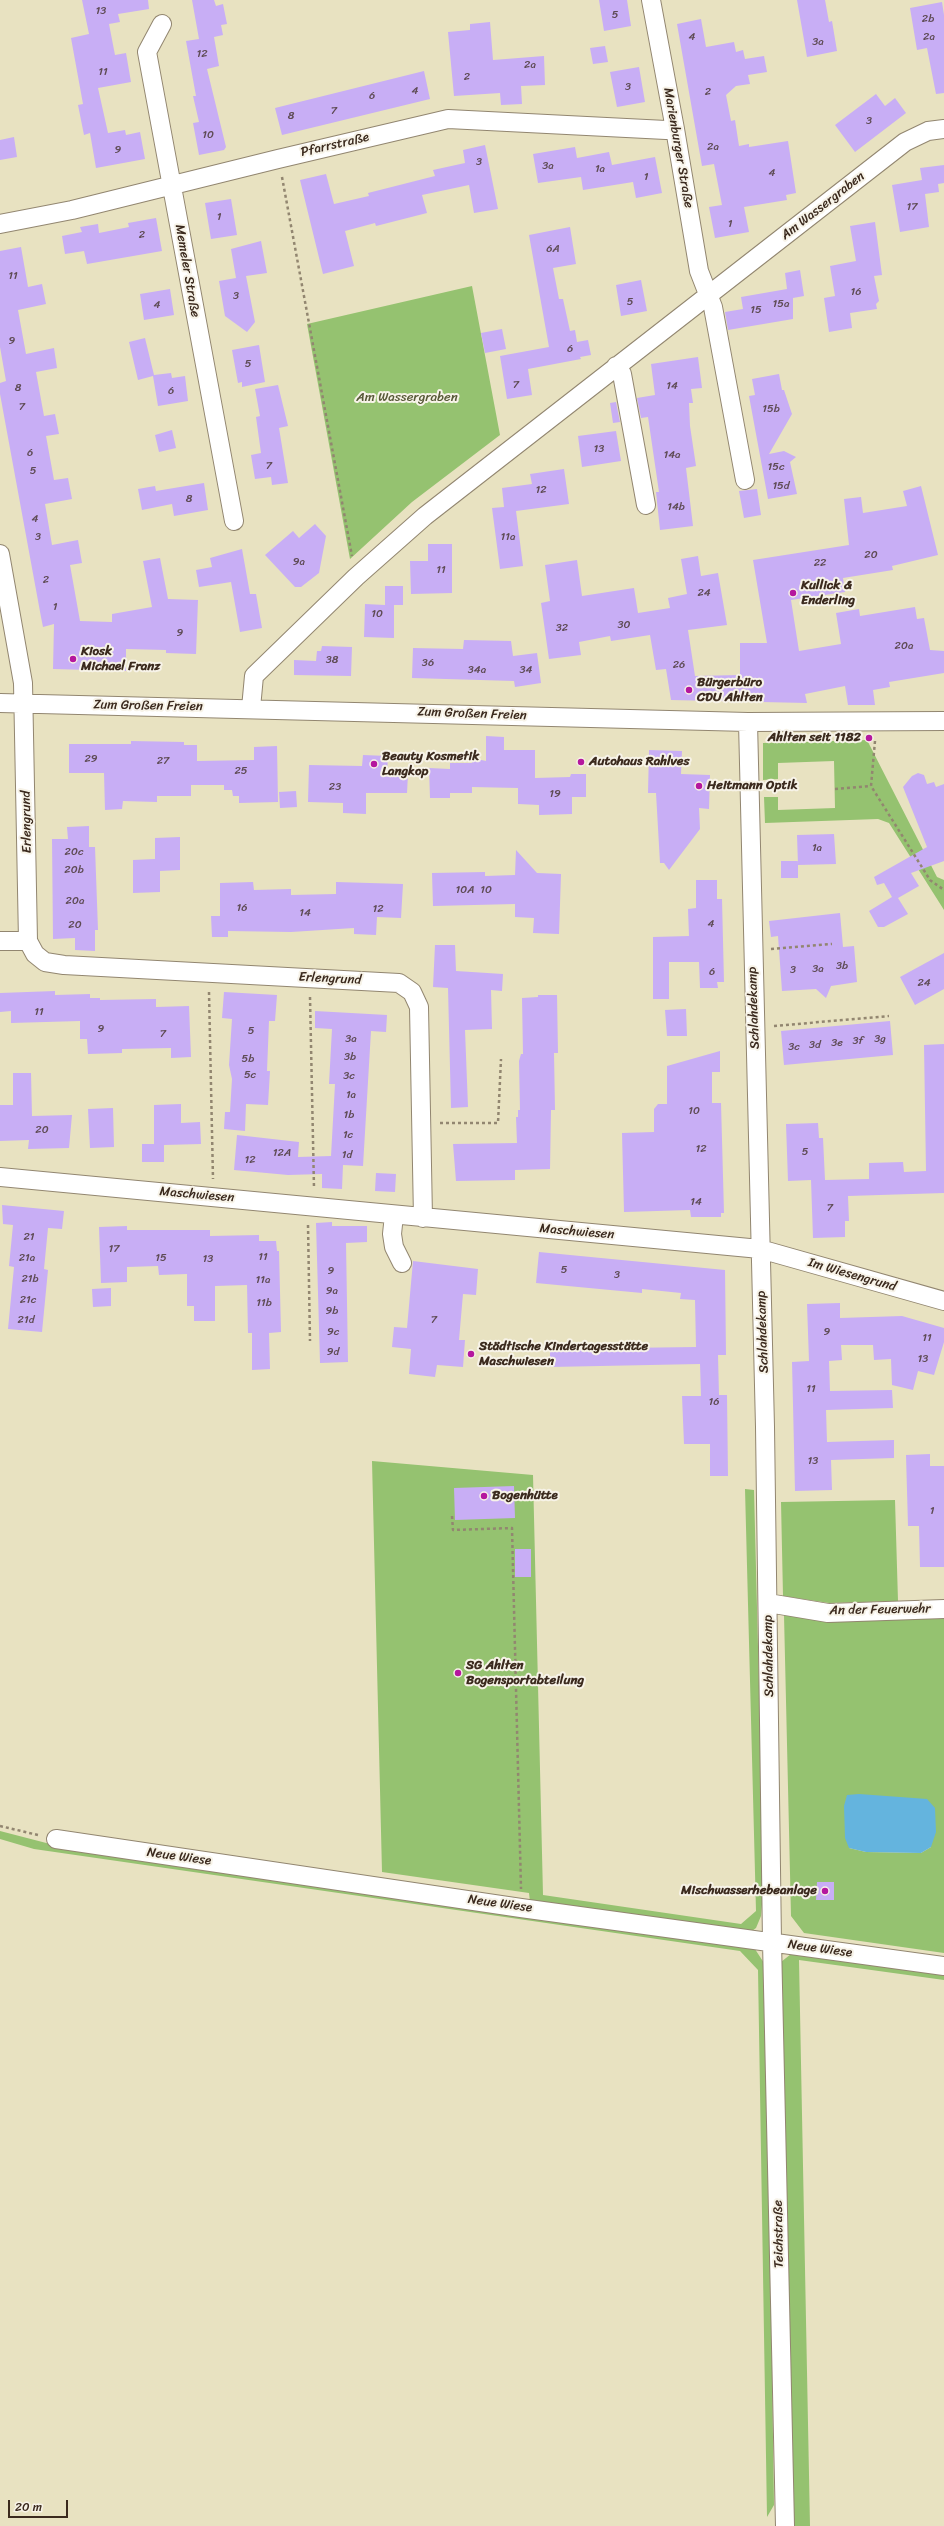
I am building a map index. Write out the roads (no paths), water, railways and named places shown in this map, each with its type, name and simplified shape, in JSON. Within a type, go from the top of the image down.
[{"type":"street","name":"Marienburger Straße","points":[[651,0],[675,129],[698,272],[708,295]]},
{"type":"street","name":"Memeler Straße","points":[[162,24],[147,52],[234,521]]},
{"type":"street","name":"Pfarrstraße","points":[[0,224],[72,210],[172,186],[278,158],[448,119],[666,130],[675,129]]},
{"type":"street","name":"Am Wassergraben","points":[[251,708],[254,676],[356,577],[425,516],[904,142],[928,131],[944,129]]},
{"type":"street","points":[[708,295],[713,307],[745,480]]},
{"type":"street","points":[[616,366],[622,374],[646,505]]},
{"type":"street","name":"Erlengrund","points":[[0,554],[24,703],[28,941],[34,954],[46,962],[64,965],[399,983],[412,992],[419,1007],[423,1218]]},
{"type":"street","name":"Zum Großen Freien","points":[[0,703],[251,708],[748,722],[944,721]]},
{"type":"street","name":"Schlahdekamp","points":[[748,722],[768,1603],[772,1942]]},
{"type":"street","points":[[0,941],[28,941]]},
{"type":"street","name":"Maschwiesen","points":[[0,1177],[310,1204],[423,1218],[760,1249]]},
{"type":"street","points":[[394,1215],[392,1234],[394,1247],[402,1263]]},
{"type":"street","name":"Im Wiesengrund","points":[[760,1249],[944,1301]]},
{"type":"street","name":"An der Feuerwehr","points":[[768,1603],[828,1613],[944,1609]]},
{"type":"street","name":"Neue Wiese","points":[[56,1839],[944,1966]]},
{"type":"street","name":"Teichstraße","points":[[772,1942],[785,2526]]},
{"type":"water","points":[[859,1794],[927,1799],[935,1808],[936,1832],[931,1847],[921,1853],[866,1852],[849,1848],[845,1838],[844,1806],[847,1795]]},
{"type":"place","name":"Kullick & Enderling","points":[[793,593]]},
{"type":"place","name":"Kiosk Michael Franz","points":[[73,659]]},
{"type":"place","name":"Bürgerbüro CDU Ahlten","points":[[689,690]]},
{"type":"place","name":"Ahlten seit 1182","points":[[869,738]]},
{"type":"place","name":"Autohaus Rahlves","points":[[581,762]]},
{"type":"place","name":"Beauty Kosmetik Langkop","points":[[374,764]]},
{"type":"place","name":"Heitmann Optik","points":[[699,786]]},
{"type":"place","name":"Städtische Kindertagesstätte Maschwiesen","points":[[471,1354]]},
{"type":"place","name":"Bogenhütte","points":[[484,1496]]},
{"type":"place","name":"SG Ahlten Bogensportabteilung","points":[[458,1673]]},
{"type":"place","name":"Mischwasserhebeanlage","points":[[825,1891]]}]
